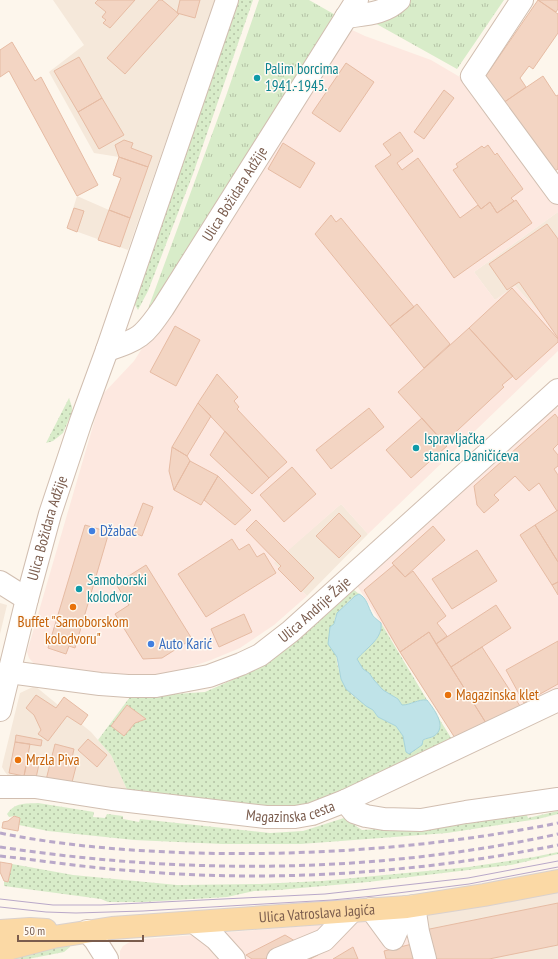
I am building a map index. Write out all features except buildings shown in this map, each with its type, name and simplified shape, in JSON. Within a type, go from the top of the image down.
[{"type":"main road","name":"Ulica Vatroslava Jagića","points":[[80,932],[133,926],[195,923],[411,906],[484,896],[558,881]]},
{"type":"main road","points":[[0,920],[30,929]]},
{"type":"main road","points":[[0,930],[30,929],[80,932]]},
{"type":"main road","points":[[0,951],[80,932]]},
{"type":"street","name":"Ulica Božidara Adžije","points":[[1,705],[50,514],[227,0]]},
{"type":"street","points":[[351,9],[374,14],[391,8],[400,0]]},
{"type":"street","points":[[522,0],[472,76],[558,193]]},
{"type":"street","name":"Ulica Božidara Adžije","points":[[107,350],[131,342],[139,338],[148,330],[351,9]]},
{"type":"street","name":"Ulica Andrije Žaje","points":[[9,672],[100,684],[156,686],[208,676],[241,664],[260,655],[291,631],[556,398]]},
{"type":"street","points":[[0,582],[27,599]]},
{"type":"street","name":"Magazinska cesta","points":[[0,787],[35,787],[112,799],[266,817],[295,817],[312,814],[345,801],[558,700]]},
{"type":"street","points":[[345,801],[354,812],[366,816],[384,819],[421,820],[558,799]]},
{"type":"street","points":[[278,959],[324,940],[362,910],[394,944],[411,906]]},
{"type":"street","points":[[411,906],[425,959]]},
{"type":"street","points":[[195,923],[216,939],[234,959]]},
{"type":"street","points":[[80,932],[95,940],[107,959]]},
{"type":"shaded area","points":[[53,0],[215,0],[128,250],[67,228],[77,196],[109,210],[121,178],[113,175],[119,157],[94,153],[49,72],[84,45]]},
{"type":"shaded area","points":[[350,29],[431,60],[465,80],[558,201],[558,212],[474,272],[495,300],[515,286],[558,332],[558,351],[368,534],[341,504],[274,563],[307,596],[274,625],[240,648],[173,673],[143,677],[76,672],[35,665],[29,658],[27,652],[102,395],[134,361],[288,119]]},
{"type":"shaded area","points":[[558,212],[558,332],[515,286],[495,300],[474,272]]},
{"type":"shaded area","points":[[554,404],[558,409],[558,695],[459,745],[356,584]]},
{"type":"shaded area","points":[[341,504],[368,534],[307,596],[273,563]]},
{"type":"shaded area","points":[[0,603],[7,605],[0,634]]},
{"type":"shaded area","points":[[35,686],[91,732],[111,755],[131,798],[10,778],[2,767],[20,693]]},
{"type":"shaded area","points":[[558,892],[558,959],[415,959],[422,915],[509,902]]},
{"type":"shaded area","points":[[409,917],[415,959],[120,959],[120,951],[123,946],[133,940],[330,924],[345,925],[357,922]]},
{"type":"green space","points":[[239,0],[253,0],[193,174],[148,291],[138,310],[134,303]]},
{"type":"green space","points":[[259,0],[309,0],[339,17],[153,305],[148,309],[226,96]]},
{"type":"green space","points":[[405,0],[504,0],[457,69],[373,22]]},
{"type":"green space","points":[[69,398],[72,412],[63,433],[53,441],[46,443]]},
{"type":"green space","points":[[354,590],[359,594],[350,600],[337,613],[334,624],[337,663],[341,679],[352,695],[373,710],[378,717],[396,726],[403,736],[406,752],[427,738],[433,737],[440,725],[438,717],[453,741],[309,808],[280,811],[131,798],[111,755],[98,740],[130,697],[205,692],[248,673],[291,644]]},
{"type":"green space","points":[[381,623],[427,700],[402,705],[398,699],[383,690],[369,673],[363,669],[357,659],[377,639],[381,629]]},
{"type":"green space","points":[[38,803],[94,812],[93,817],[105,818],[107,814],[123,816],[123,819],[139,822],[140,819],[270,833],[303,831],[344,818],[362,830],[433,826],[525,810],[528,818],[558,811],[558,814],[538,819],[447,833],[301,844],[222,844],[134,840],[48,831],[19,825],[20,818],[14,816],[9,817],[7,814],[14,807],[24,804]]},
{"type":"green space","points":[[558,852],[558,854],[511,865],[368,882],[254,891],[227,897],[143,902],[108,902],[101,899],[4,886],[4,881],[8,882],[12,864],[73,875],[177,885],[259,884],[322,881],[469,867]]},
{"type":"green space","points":[[70,944],[70,947],[64,952],[28,959],[1,959]]},
{"type":"water","points":[[359,594],[366,600],[374,617],[381,623],[381,629],[377,639],[357,659],[363,669],[369,673],[383,690],[398,699],[402,705],[427,700],[436,713],[440,723],[438,732],[433,737],[423,740],[422,745],[409,754],[406,752],[403,736],[396,726],[378,717],[373,710],[346,689],[341,679],[337,657],[328,644],[330,627],[334,624],[337,613]]},
{"type":"tram line","points":[[0,899],[53,905],[101,905],[325,894],[468,878],[558,861]]},
{"type":"tram line","points":[[0,907],[46,912],[76,913],[143,911],[332,900],[469,884],[558,867]]},
{"type":"railway","points":[[0,833],[73,845],[146,851],[240,854],[332,851],[423,844],[558,823]]},
{"type":"railway","points":[[0,847],[69,856],[139,862],[209,866],[280,866],[350,863],[420,857],[489,847],[558,834]]},
{"type":"railway","points":[[0,856],[135,871],[241,876],[294,875],[348,873],[454,863],[558,845]]},
{"type":"place","name":"Palim borcima 1941.-1945.","points":[[257,78]]},
{"type":"place","name":"Ispravljačka stanica Daničićeva","points":[[416,448]]},
{"type":"place","name":"Džabac","points":[[92,531]]},
{"type":"place","name":"Samoborski kolodvor","points":[[79,589]]},
{"type":"place","name":"Buffet \"Samoborskom kolodvoru\"","points":[[73,607]]},
{"type":"place","name":"Auto Karić","points":[[151,644]]},
{"type":"place","name":"Magazinska klet","points":[[448,695]]},
{"type":"place","name":"Mrzla Piva","points":[[18,760]]}]
